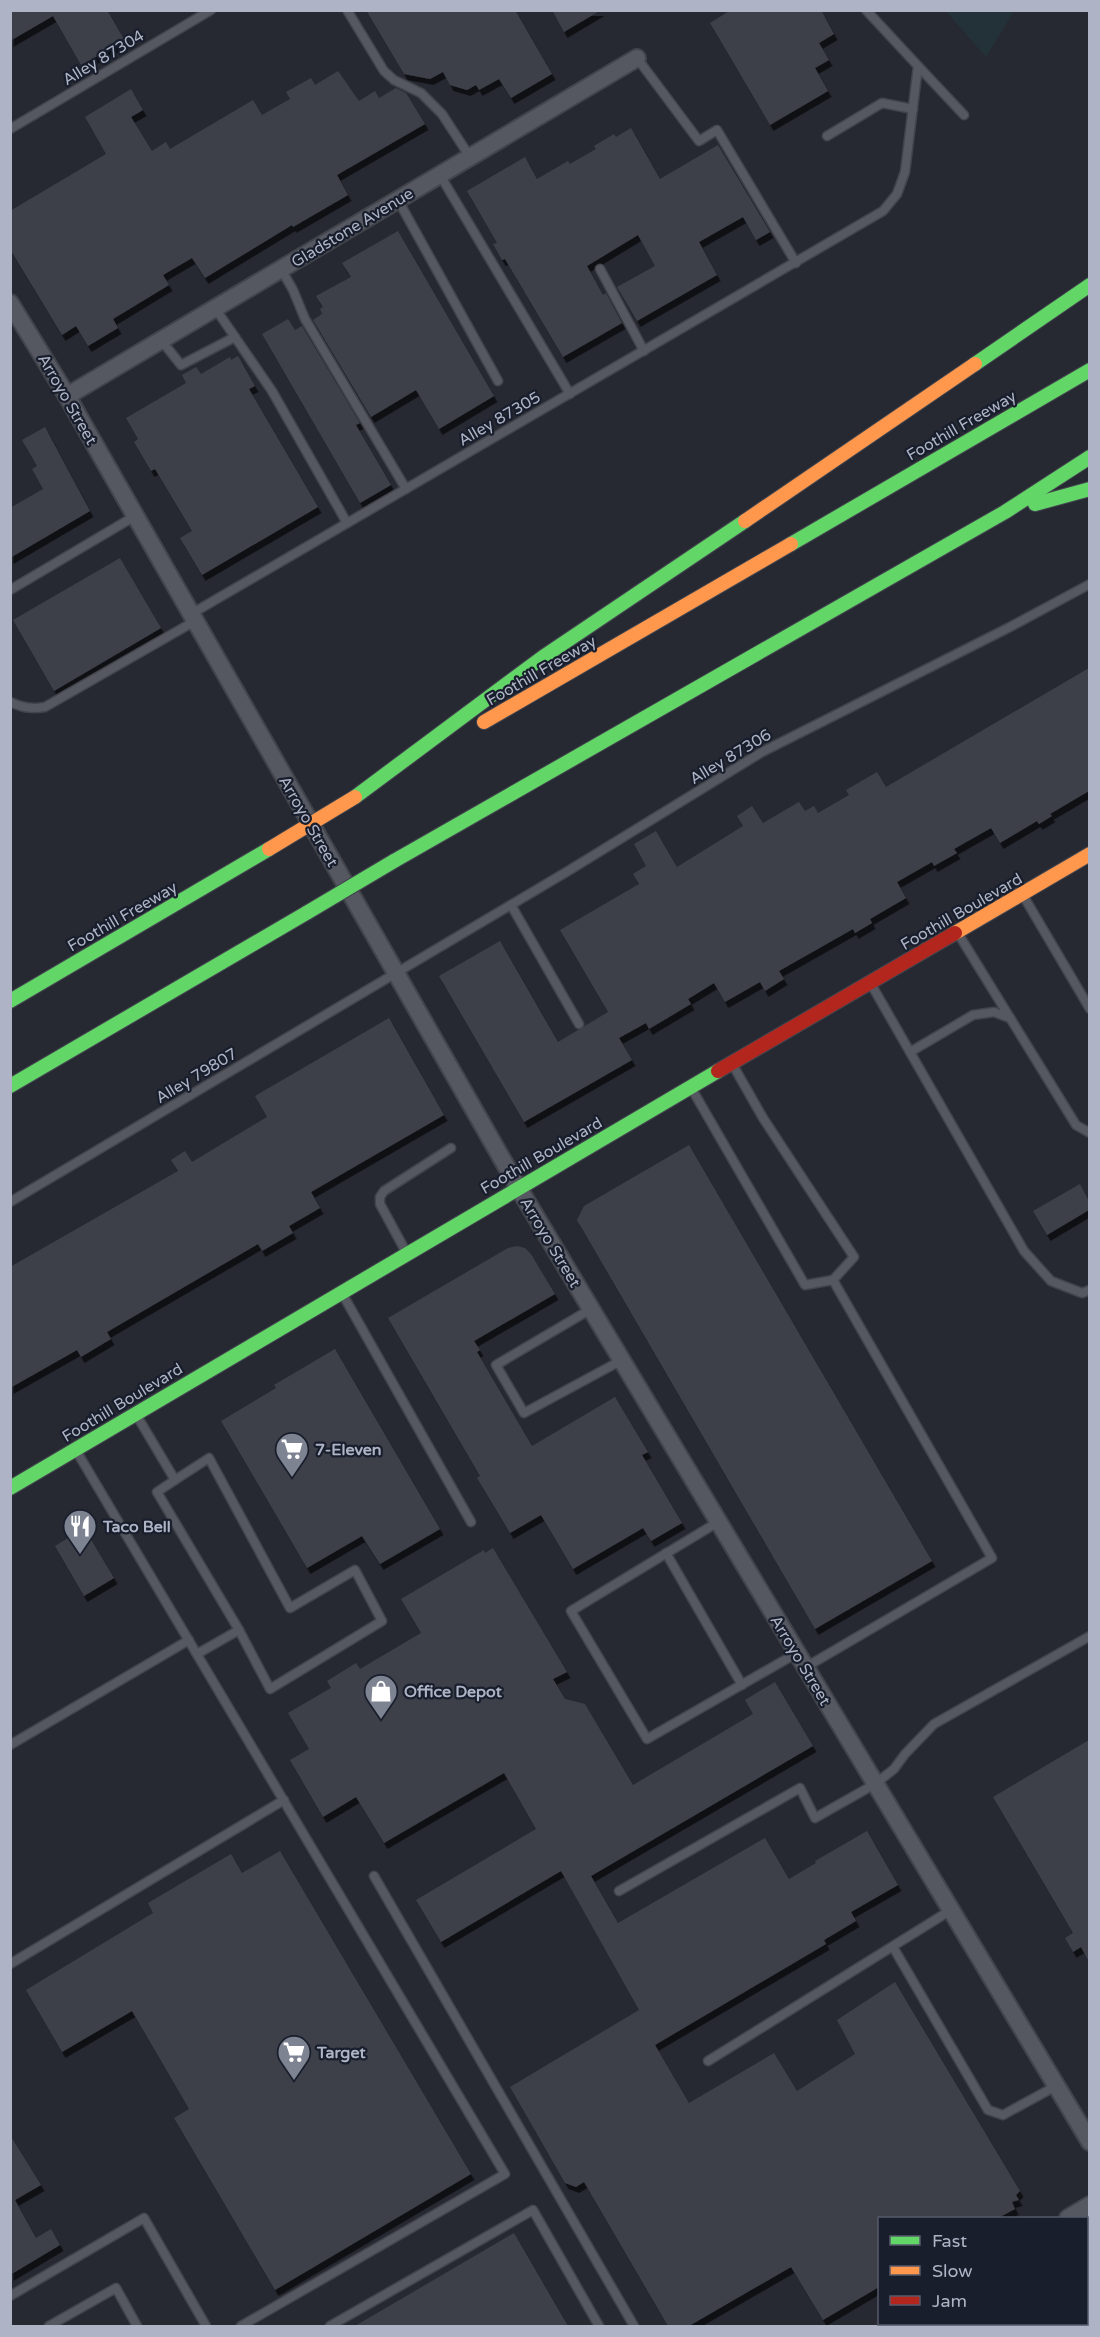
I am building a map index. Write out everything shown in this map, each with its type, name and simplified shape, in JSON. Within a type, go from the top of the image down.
[{"type":"main road","points":[[355,797],[543,657],[786,494],[1089,285]]},
{"type":"main road","name":"Foothill Freeway","points":[[10,1001],[355,797],[1089,370]]},
{"type":"main road","points":[[10,1086],[394,861],[1005,512],[1089,457]]},
{"type":"main road","points":[[1005,512],[1089,489]]},
{"type":"main road","name":"Foothill Boulevard","points":[[10,1488],[518,1187],[1089,854]]},
{"type":"street","name":"Gladstone Avenue","points":[[67,396],[637,58]]},
{"type":"street","name":"Arroyo Street","points":[[10,303],[67,396],[518,1187],[1089,2142]]},
{"type":"street","points":[[1070,2217],[1089,2205]]},
{"type":"lane","name":"Alley 87304","points":[[10,129],[211,10]]},
{"type":"lane","points":[[347,10],[384,71],[394,80],[421,93],[442,114],[470,157]]},
{"type":"lane","points":[[866,10],[964,114]]},
{"type":"lane","points":[[637,58],[699,141],[717,130],[796,263]]},
{"type":"lane","name":"Alley 87305","points":[[10,702],[32,709],[45,707],[347,523],[883,211],[897,194],[905,172],[918,66]]},
{"type":"lane","points":[[827,136],[882,103],[913,109]]},
{"type":"lane","points":[[440,175],[570,394]]},
{"type":"lane","points":[[398,200],[498,381]]},
{"type":"lane","points":[[281,269],[305,319],[406,489]]},
{"type":"lane","points":[[600,269],[644,351]]},
{"type":"lane","points":[[215,308],[272,392],[347,523]]},
{"type":"lane","points":[[161,340],[181,365],[235,338]]},
{"type":"lane","points":[[10,590],[135,516]]},
{"type":"lane","name":"Alley 87306","points":[[396,973],[762,752],[1008,628],[1089,584]]},
{"type":"lane","points":[[1022,894],[1089,1009]]},
{"type":"lane","points":[[511,905],[579,1023]]},
{"type":"lane","points":[[957,932],[1076,1125],[1089,1134]]},
{"type":"lane","name":"Alley 79807","points":[[10,1202],[396,973]]},
{"type":"lane","points":[[870,983],[1024,1251],[1051,1281],[1082,1293],[1089,1290]]},
{"type":"lane","points":[[910,1052],[973,1015],[994,1012],[1010,1018]]},
{"type":"lane","points":[[690,1087],[805,1285],[832,1280],[854,1257],[763,1118],[732,1064]]},
{"type":"lane","points":[[407,1253],[380,1204],[380,1197],[384,1191],[451,1148]]},
{"type":"lane","points":[[718,1522],[571,1611],[647,1739],[742,1685],[801,1660],[992,1558],[832,1280]]},
{"type":"lane","points":[[342,1292],[471,1522]]},
{"type":"lane","points":[[591,1309],[496,1365],[524,1413],[622,1360]]},
{"type":"lane","points":[[135,1414],[175,1480]]},
{"type":"lane","points":[[75,1449],[505,2174],[241,2326]]},
{"type":"lane","points":[[209,1458],[290,1608],[355,1570],[382,1621],[270,1689],[239,1630],[157,1492],[209,1458]]},
{"type":"lane","points":[[666,1553],[742,1685]]},
{"type":"lane","points":[[197,1654],[239,1630]]},
{"type":"lane","points":[[618,1891],[800,1788],[815,1818],[875,1784],[894,1769],[934,1724],[1089,1636]]},
{"type":"lane","points":[[10,1745],[189,1640]]},
{"type":"lane","points":[[10,1964],[284,1800]]},
{"type":"lane","points":[[374,1876],[634,2326]]},
{"type":"lane","points":[[708,2061],[951,1910]]},
{"type":"lane","points":[[893,1947],[988,2110],[1003,2115],[1056,2086]]},
{"type":"lane","points":[[330,2326],[533,2210],[599,2326]]},
{"type":"lane","points":[[10,2296],[144,2218],[206,2326]]},
{"type":"lane","points":[[50,2326],[116,2288],[136,2326]]},
{"type":"shaded area","points":[[946,11],[1014,11],[986,57]]},
{"type":"building","points":[[10,10],[107,10],[125,41],[81,65],[53,16],[10,41]]},
{"type":"building","points":[[366,10],[515,10],[552,74],[511,98],[499,79],[479,90],[476,85],[467,90],[450,85],[443,72],[430,79],[404,74]]},
{"type":"building","points":[[552,10],[601,10],[564,32]]},
{"type":"building","points":[[731,10],[821,10],[834,34],[819,43],[829,60],[815,68],[828,91],[770,125],[710,23]]},
{"type":"building","points":[[338,71],[359,101],[375,91],[379,98],[396,88],[406,93],[425,124],[337,175],[348,195],[293,227],[292,225],[205,278],[192,258],[163,275],[169,285],[113,319],[118,328],[88,346],[76,326],[62,335],[10,249],[10,211],[106,154],[85,117],[131,89],[143,110],[131,117],[152,151],[166,142],[170,149],[253,100],[262,115],[290,99],[286,92],[311,78],[315,85]]},
{"type":"building","points":[[631,128],[660,179],[718,145],[770,232],[756,240],[743,217],[699,242],[717,275],[637,321],[617,287],[655,266],[638,235],[587,266],[603,295],[606,293],[622,323],[563,357],[505,259],[502,260],[493,244],[497,243],[467,191],[525,157],[537,179],[568,161],[570,164],[596,149],[594,146],[614,134],[616,137]]},
{"type":"building","points":[[398,231],[494,396],[439,429],[416,390],[371,417],[313,320],[322,314],[320,309],[323,307],[316,296],[351,277],[342,263]]},
{"type":"building","points":[[288,319],[295,330],[302,326],[360,423],[356,425],[391,485],[360,503],[262,334]]},
{"type":"building","points":[[238,356],[255,386],[249,389],[318,507],[202,575],[180,538],[192,531],[155,469],[151,471],[134,442],[138,439],[126,418],[186,383],[182,375],[196,367],[201,374],[230,357],[231,360]]},
{"type":"building","points":[[45,427],[90,511],[10,558],[10,508],[43,489],[32,469],[37,466],[22,440]]},
{"type":"building","points":[[120,558],[161,628],[54,691],[13,620]]},
{"type":"building","points":[[1089,668],[1089,791],[1050,814],[1052,816],[1039,824],[1037,821],[1000,843],[991,828],[954,849],[957,853],[934,866],[932,862],[897,882],[906,898],[870,919],[872,923],[855,933],[853,929],[779,971],[784,979],[765,991],[760,982],[725,1002],[714,983],[688,999],[691,1004],[649,1029],[646,1023],[619,1038],[632,1060],[524,1122],[439,976],[500,941],[558,1042],[608,1012],[560,930],[639,884],[633,874],[646,866],[634,844],[656,831],[677,867],[743,826],[737,816],[752,806],[763,823],[799,802],[805,811],[814,806],[818,813],[849,795],[846,790],[877,772],[886,787]]},
{"type":"building","points":[[389,1018],[444,1115],[311,1192],[320,1208],[289,1226],[293,1233],[262,1251],[258,1244],[107,1332],[111,1339],[81,1357],[77,1350],[10,1388],[10,1267],[178,1171],[171,1160],[185,1151],[192,1162],[267,1117],[255,1096]]},
{"type":"building","points":[[689,1145],[932,1561],[815,1629],[577,1220],[584,1206]]},
{"type":"building","points":[[1080,1184],[1089,1201],[1089,1210],[1047,1235],[1033,1211]]},
{"type":"building","points":[[517,1246],[525,1248],[531,1254],[555,1294],[474,1341],[480,1350],[477,1352],[532,1446],[615,1397],[648,1452],[642,1455],[682,1523],[651,1541],[643,1528],[573,1569],[541,1515],[510,1533],[477,1478],[480,1476],[388,1318],[508,1248]]},
{"type":"building","points":[[335,1349],[440,1529],[380,1564],[362,1536],[307,1568],[221,1421],[276,1388],[274,1385]]},
{"type":"building","name":"Taco Bell","points":[[84,1528],[114,1578],[84,1596],[55,1546]]},
{"type":"building","points":[[493,1548],[567,1672],[553,1679],[565,1699],[585,1704],[633,1785],[753,1714],[745,1700],[775,1682],[813,1746],[591,1876],[618,1923],[765,1838],[789,1879],[867,1831],[898,1885],[851,1912],[856,1921],[824,1940],[826,1944],[655,2045],[689,2103],[774,2053],[797,2091],[855,2054],[837,2020],[895,1982],[1020,2191],[1016,2195],[1019,2200],[1012,2202],[1015,2209],[1000,2217],[878,2217],[878,2288],[823,2320],[791,2267],[689,2326],[668,2326],[584,2182],[576,2187],[565,2183],[510,2087],[639,2010],[561,1871],[441,1942],[416,1900],[536,1829],[504,1773],[384,1843],[356,1797],[323,1817],[290,1760],[309,1749],[288,1713],[331,1688],[327,1681],[356,1663],[360,1669],[421,1633],[401,1599],[484,1550],[485,1553]]},
{"type":"building","points":[[1089,1740],[1089,1962],[1081,1947],[1073,1952],[1065,1938],[1073,1933],[993,1797]]},
{"type":"building","name":"Target","points":[[280,1851],[471,2174],[275,2290],[174,2118],[189,2109],[132,2011],[62,2052],[26,1990],[153,1913],[148,1903],[231,1854],[242,1873]]},
{"type":"building","points":[[10,2135],[41,2185],[15,2200],[36,2238],[51,2229],[60,2245],[10,2275]]},
{"type":"building","points":[[514,2233],[568,2326],[355,2326]]},
{"type":"traffic: fast","points":[[975,364],[1090,285]]},
{"type":"traffic: fast","points":[[791,544],[1090,370]]},
{"type":"traffic: fast","points":[[394,861],[1005,512],[1090,457]]},
{"type":"traffic: fast","points":[[1035,504],[1090,489]]},
{"type":"traffic: fast","points":[[355,797],[543,657],[745,521]]},
{"type":"traffic: fast","points":[[10,1001],[269,849]]},
{"type":"traffic: fast","points":[[308,912],[394,861]]},
{"type":"traffic: fast","points":[[10,1086],[308,912]]},
{"type":"traffic: fast","points":[[10,1488],[718,1071]]},
{"type":"traffic: slow","points":[[745,521],[975,364]]},
{"type":"traffic: slow","points":[[484,722],[791,544]]},
{"type":"traffic: slow","points":[[269,849],[355,797]]},
{"type":"traffic: slow","points":[[955,933],[1090,854]]},
{"type":"traffic: jam","points":[[718,1071],[955,933]]},
{"type":"place","name":"7-Eleven","points":[[292,1478]]},
{"type":"place","name":"Taco Bell","points":[[80,1555]]},
{"type":"place","name":"Office Depot","points":[[381,1720]]},
{"type":"place","name":"Target","points":[[294,2081]]}]
